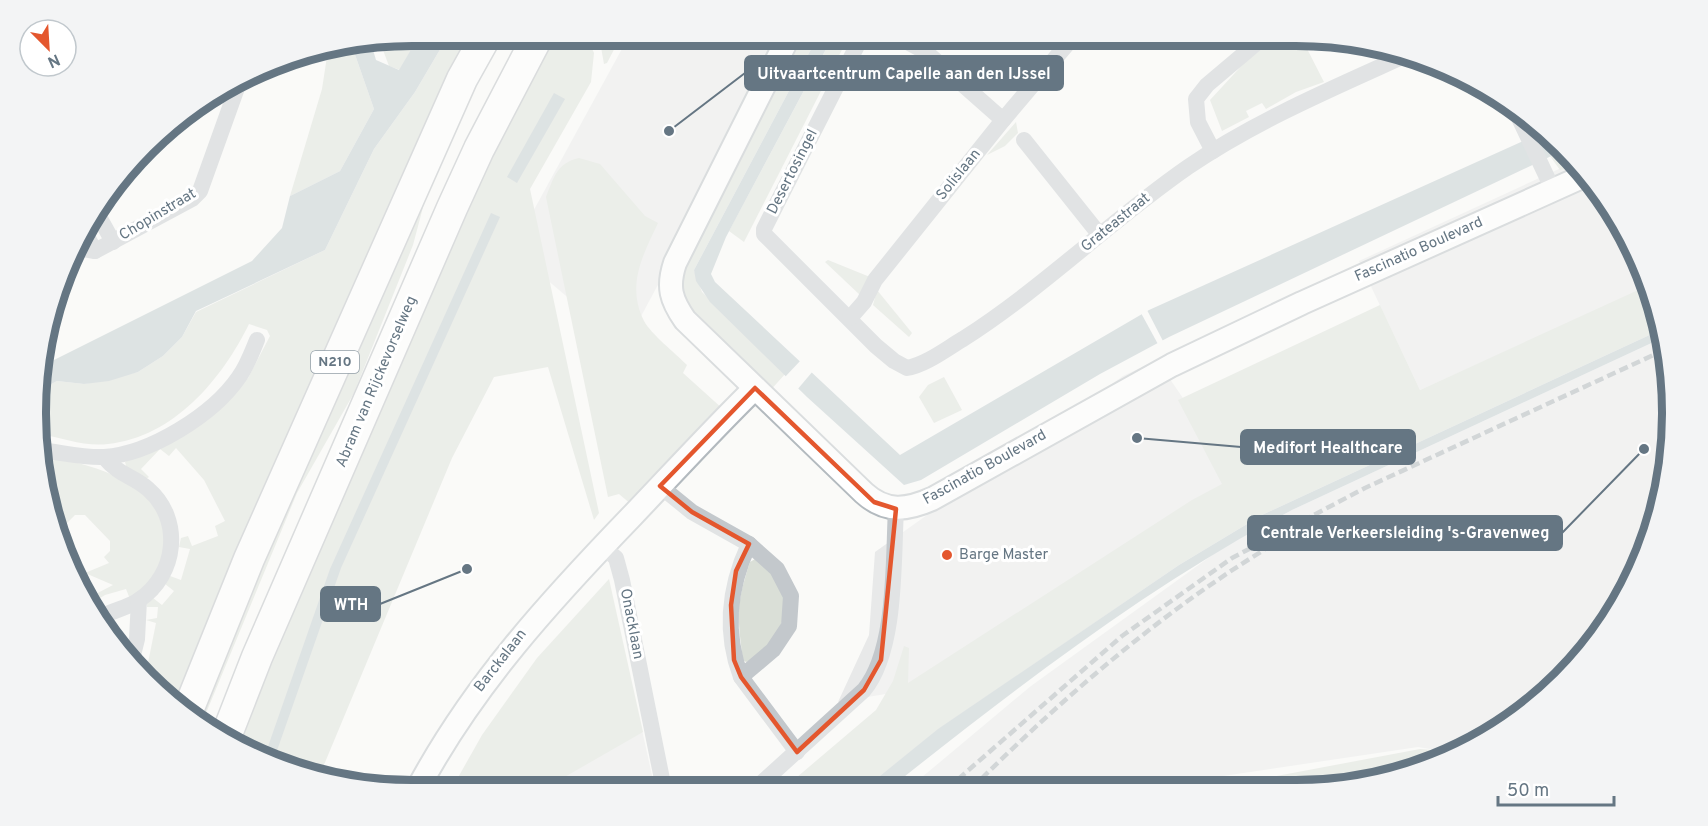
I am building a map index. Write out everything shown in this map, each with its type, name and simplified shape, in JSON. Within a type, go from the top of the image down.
[{"type":"highway","name":"N210","points":[[190,704],[249,559],[310,418],[462,79],[480,46]]},
{"type":"highway","name":"Abram van Rijckevorselweg","points":[[229,729],[257,657],[452,207],[479,148],[533,46]]},
{"type":"street","points":[[765,780],[864,690],[876,673],[887,632],[896,509],[874,502],[685,320],[670,294],[669,280],[695,222],[784,46]]},
{"type":"street","name":"Desertosingel","points":[[850,318],[768,238],[764,230],[857,46]]},
{"type":"street","points":[[914,46],[931,56],[1003,120]]},
{"type":"street","name":"Solislaan","points":[[850,318],[864,302],[875,280],[1066,46]]},
{"type":"street","points":[[1213,152],[1198,122],[1196,99],[1207,85],[1253,46]]},
{"type":"street","name":"Grateastraat","points":[[850,318],[894,361],[907,368],[917,365],[1005,312],[1099,234],[1173,178],[1213,152],[1293,108],[1395,60]]},
{"type":"street","name":"Chopinstraat","points":[[95,251],[192,199],[200,191],[235,93]]},
{"type":"street","points":[[1523,126],[1549,183]]},
{"type":"street","points":[[1024,140],[1099,234]]},
{"type":"street","name":"Fascinatio Boulevard","points":[[896,509],[906,509],[932,499],[1098,404],[1186,359],[1549,183],[1577,178]]},
{"type":"street","name":"Chopinstraat","points":[[101,221],[113,242]]},
{"type":"street","points":[[90,241],[95,251]]},
{"type":"street","points":[[85,249],[95,251]]},
{"type":"street","points":[[49,451],[104,457],[143,448],[202,415],[220,399],[239,377],[258,340]]},
{"type":"street","points":[[602,546],[755,388]]},
{"type":"street","points":[[104,457],[116,471],[147,488],[161,505],[171,529],[171,547],[167,568],[156,585],[139,600],[107,615]]},
{"type":"street","points":[[660,486],[692,512],[748,544],[777,568],[791,596],[789,626],[773,650],[741,677]]},
{"type":"street","points":[[748,544],[736,571],[731,605],[730,636],[741,677],[797,752]]},
{"type":"street","name":"Onacklaan","points":[[602,546],[616,558],[622,580],[662,780]]},
{"type":"street","name":"Barckalaan","points":[[423,780],[442,745],[500,660],[602,546]]},
{"type":"street","points":[[134,651],[137,639],[139,600]]},
{"type":"highlighted area","points":[[755,388],[874,502],[896,509],[881,660],[864,690],[797,752],[741,677],[734,660],[731,605],[736,571],[749,544],[692,512],[660,486]]},
{"type":"shaded area","points":[[413,46],[400,70],[389,66],[382,48]]},
{"type":"shaded area","points":[[413,46],[442,46],[415,92],[374,149],[325,250],[196,311],[182,337],[163,356],[138,372],[109,381],[84,384],[57,381],[47,386],[51,362],[252,261],[282,228],[290,196],[340,171],[374,109],[354,52],[373,49],[376,60],[399,70]]},
{"type":"shaded area","points":[[442,46],[471,46],[181,697],[148,666],[156,623],[146,620],[157,618],[158,607],[147,607],[147,603],[153,598],[162,605],[174,591],[165,584],[170,576],[181,580],[190,549],[179,547],[181,538],[188,536],[192,546],[218,536],[215,526],[225,521],[204,480],[176,448],[169,456],[160,449],[141,469],[149,477],[146,479],[127,469],[125,462],[248,378],[270,336],[267,330],[249,324],[225,365],[193,402],[154,430],[132,439],[100,445],[47,436],[47,386],[57,381],[84,384],[138,372],[163,356],[182,337],[196,312],[325,250],[374,149],[415,92]]},
{"type":"shaded area","points":[[544,46],[591,46],[594,53],[591,82],[530,189],[599,513],[594,520],[548,367],[494,377],[452,458],[323,768],[318,767],[273,752],[235,733],[491,141]]},
{"type":"shaded area","points":[[601,46],[616,46],[607,63],[604,64]]},
{"type":"shaded area","points":[[624,46],[777,46],[660,281],[625,346],[512,250]]},
{"type":"shaded area","points":[[792,46],[813,46],[694,270],[702,292],[786,373],[768,393],[684,309],[676,270]]},
{"type":"shaded area","points":[[813,46],[828,46],[726,237],[711,274],[715,282],[900,455],[1149,310],[1535,136],[1554,154],[1169,337],[1100,374],[921,480],[904,485],[807,397],[710,302],[696,281],[694,270]]},
{"type":"shaded area","points":[[828,46],[844,46],[744,242],[729,231]]},
{"type":"shaded area","points":[[1266,46],[1306,46],[1324,82],[1296,92],[1266,109],[1262,103],[1246,111],[1249,117],[1222,131],[1210,100],[1246,61]]},
{"type":"shaded area","points":[[354,52],[374,109],[340,171],[290,196],[322,89],[327,57]]},
{"type":"shaded area","points":[[554,93],[565,99],[517,183],[507,177]]},
{"type":"shaded area","points":[[1016,122],[1018,133],[1005,146],[987,155]]},
{"type":"shaded area","points":[[1554,154],[1568,168],[1560,170],[1550,156]]},
{"type":"shaded area","points":[[579,158],[600,164],[645,216],[658,223],[639,270],[636,295],[639,308],[652,332],[687,365],[683,373],[724,410],[632,505],[619,494],[608,497],[546,197],[561,167]]},
{"type":"shaded area","points":[[435,162],[413,245],[354,393],[297,493],[205,715],[200,712]]},
{"type":"shaded area","points":[[1566,166],[1600,209],[1624,251],[1641,291],[1420,390],[1359,261]]},
{"type":"shaded area","points":[[491,213],[500,217],[341,568],[276,753],[267,749],[330,569]]},
{"type":"shaded area","points":[[828,260],[870,277],[860,295],[825,262]]},
{"type":"shaded area","points":[[1640,289],[1652,334],[1262,515],[1179,565],[939,729],[875,780],[794,780],[876,710],[893,681],[904,646],[909,648],[908,683],[1192,500],[1222,484],[1178,400],[1380,305],[1420,390]]},
{"type":"shaded area","points":[[877,290],[912,333],[909,337],[873,305]]},
{"type":"shaded area","points":[[1652,334],[1654,342],[1292,510],[1239,540],[1186,571],[1085,640],[900,780],[875,780],[938,729],[1179,565],[1262,515]]},
{"type":"shaded area","points":[[1654,342],[1661,389],[1661,437],[1649,508],[1634,553],[1600,617],[1571,655],[1537,689],[1499,718],[1438,750],[1418,747],[1196,780],[919,780],[1031,686],[1222,548],[1292,510]]},
{"type":"shaded area","points":[[1157,360],[1240,482],[915,689],[838,702],[869,635],[875,552],[1123,376]]},
{"type":"shaded area","points":[[944,377],[962,410],[934,423],[919,397],[928,385]]},
{"type":"shaded area","points":[[49,457],[79,463],[118,477],[150,501],[160,518],[165,538],[164,553],[156,573],[130,599],[126,589],[98,599],[95,594],[113,585],[85,573],[109,563],[104,557],[110,551],[110,541],[85,515],[75,515],[64,526]]},
{"type":"shaded area","points":[[760,559],[781,584],[786,603],[781,624],[771,643],[755,658],[746,662],[743,660],[739,610],[750,562]]},
{"type":"shaded area","points":[[609,579],[643,732],[559,780],[457,780],[482,735],[537,658]]},
{"type":"shaded area","points":[[640,721],[653,780],[543,780]]},
{"type":"shaded area","points":[[1420,749],[1438,751],[1390,767],[1343,776],[1319,779],[1255,780]]},
{"type":"pier","points":[[1147,310],[1164,343],[1159,346],[1141,313]]},
{"type":"pier","points":[[801,360],[813,371],[797,390],[785,377]]},
{"type":"railway","points":[[957,780],[1122,636],[1232,558],[1365,488],[1656,354]]},
{"type":"railway","points":[[980,780],[1079,688],[1155,625],[1235,568],[1277,542]]},
{"type":"place","name":"Uitvaartcentrum Capelle aan den IJssel","points":[[669,131]]},
{"type":"place","name":"Medifort Healthcare","points":[[1137,438]]},
{"type":"place","name":"Centrale Verkeersleiding 's-Gravenweg","points":[[1644,449]]},
{"type":"place","name":"Barge Master","points":[[947,555]]},
{"type":"place","name":"WTH","points":[[467,569]]}]
